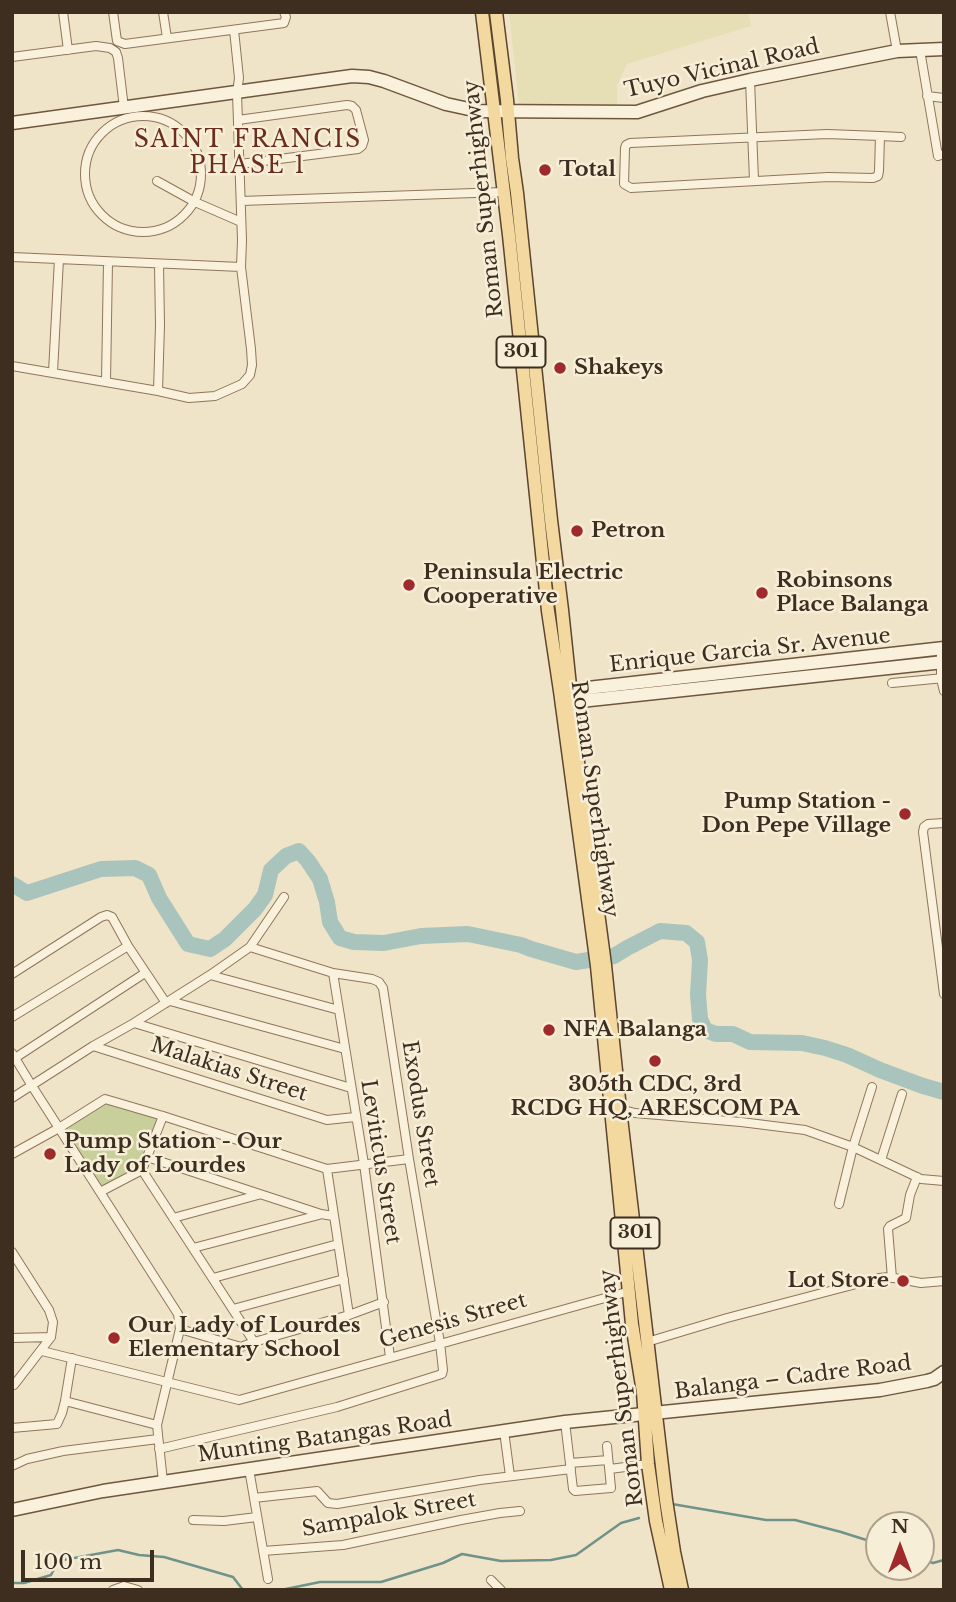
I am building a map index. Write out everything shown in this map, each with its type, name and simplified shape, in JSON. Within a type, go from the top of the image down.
[{"type":"main road","name":"Roman Superhighway","points":[[482,12],[501,111],[566,696],[620,1109],[647,1342],[651,1414],[648,1464],[656,1521],[671,1590]]},
{"type":"main road","name":"Roman Superhighway","points":[[496,12],[503,192],[548,611],[566,696]]},
{"type":"main road","name":"Roman Superhighway","points":[[601,966],[632,1324],[682,1590]]},
{"type":"street","points":[[63,12],[68,50]]},
{"type":"street","points":[[113,12],[117,41],[125,44],[284,23],[284,12]]},
{"type":"street","points":[[163,12],[167,38]]},
{"type":"street","points":[[891,12],[897,51]]},
{"type":"street","points":[[12,366],[189,398],[215,396],[242,384],[250,375],[251,349],[241,267],[237,93],[239,78],[234,30]]},
{"type":"street","points":[[12,57],[103,46],[116,52],[124,108]]},
{"type":"street","name":"Tuyo Vicinal Road","points":[[12,123],[352,76],[384,81],[446,104],[478,111],[636,112],[702,91],[750,80],[897,51],[944,49]]},
{"type":"street","points":[[920,50],[938,156],[944,155]]},
{"type":"street","points":[[750,80],[754,180]]},
{"type":"street","points":[[928,96],[944,98]]},
{"type":"street","points":[[238,120],[347,105],[356,110],[364,140],[358,149],[240,164]]},
{"type":"street","points":[[145,115],[166,120],[185,133],[198,152],[202,176],[195,202],[182,219],[161,230],[136,233],[114,226],[96,210],[86,190],[84,168],[91,146],[104,130],[122,119],[145,115]]},
{"type":"street","points":[[880,136],[879,171],[878,176],[873,178],[754,180],[631,188],[624,184],[625,148],[630,143],[827,134],[880,136],[901,137]]},
{"type":"street","points":[[157,181],[195,202],[241,222]]},
{"type":"street","points":[[241,201],[503,192]]},
{"type":"street","points":[[12,257],[241,267]]},
{"type":"street","points":[[53,372],[58,259]]},
{"type":"street","points":[[106,381],[108,262]]},
{"type":"street","points":[[158,391],[159,264]]},
{"type":"street","points":[[942,655],[944,691]]},
{"type":"street","name":"Enrique Garcia Sr. Avenue","points":[[566,696],[942,655]]},
{"type":"street","points":[[892,683],[942,678]]},
{"type":"street","points":[[944,823],[928,824],[923,832],[944,994]]},
{"type":"street","points":[[12,1098],[211,975],[250,947],[284,897]]},
{"type":"street","points":[[12,974],[107,915],[112,917],[145,973],[168,1002],[345,1049]]},
{"type":"street","points":[[12,1017],[128,946]]},
{"type":"street","name":"Exodus Street","points":[[159,1444],[337,1406],[438,1376],[443,1370],[383,988],[379,982],[372,979],[333,973],[250,947]]},
{"type":"street","points":[[145,973],[13,1057],[178,1314],[180,1329],[157,1425],[163,1482]]},
{"type":"street","name":"Leviticus Street","points":[[333,973],[364,1164],[390,1357]]},
{"type":"street","points":[[211,975],[339,1010]]},
{"type":"street","points":[[134,1023],[351,1088]]},
{"type":"street","name":"Malakias Street","points":[[93,1046],[327,1120],[355,1116]]},
{"type":"street","points":[[839,1204],[872,1087]]},
{"type":"street","points":[[881,1160],[902,1094]]},
{"type":"street","points":[[12,1154],[105,1099],[327,1169],[409,1159]]},
{"type":"street","points":[[620,1109],[635,1113],[805,1130],[853,1147],[917,1177],[929,1181],[944,1181]]},
{"type":"street","points":[[100,1192],[142,1170],[163,1116]]},
{"type":"street","points":[[147,1157],[333,1216]]},
{"type":"street","points":[[327,1169],[349,1315]]},
{"type":"street","points":[[142,1170],[254,1342]]},
{"type":"street","points":[[892,1278],[888,1229],[906,1218],[917,1177]]},
{"type":"street","points":[[173,1218],[260,1195]]},
{"type":"street","points":[[193,1248],[321,1214]]},
{"type":"street","points":[[213,1278],[338,1244]]},
{"type":"street","points":[[12,1252],[49,1310],[53,1322],[51,1337],[42,1351],[12,1385]]},
{"type":"street","points":[[647,1342],[878,1278],[922,1283],[944,1281]]},
{"type":"street","points":[[233,1309],[344,1279]]},
{"type":"street","name":"Genesis Street","points":[[42,1351],[239,1399],[629,1291]]},
{"type":"street","points":[[180,1329],[242,1348],[384,1302]]},
{"type":"street","points":[[12,1338],[51,1337]]},
{"type":"street","points":[[12,1428],[57,1424],[65,1401],[72,1358]]},
{"type":"street","name":"Balanga – Cadre Road","points":[[651,1414],[880,1390],[927,1381],[944,1372]]},
{"type":"street","points":[[65,1401],[157,1425]]},
{"type":"street","name":"Munting Batangas Road","points":[[12,1510],[103,1491],[249,1469],[565,1422],[651,1414]]},
{"type":"street","points":[[565,1422],[575,1491],[611,1488],[607,1446]]},
{"type":"street","points":[[504,1431],[510,1476]]},
{"type":"street","points":[[12,1466],[27,1459],[62,1451],[159,1444]]},
{"type":"street","points":[[254,1498],[317,1491],[328,1503],[337,1504],[608,1460]]},
{"type":"street","points":[[610,1469],[648,1464]]},
{"type":"street","points":[[249,1469],[268,1579]]},
{"type":"street","name":"Sampalok Street","points":[[263,1551],[342,1545],[461,1520],[520,1511]]},
{"type":"street","points":[[193,1520],[224,1521],[257,1517]]},
{"type":"street","points":[[491,1580],[501,1590]]},
{"type":"street","points":[[113,1590],[124,1586],[138,1590]]},
{"type":"shaded area","points":[[509,12],[748,12],[751,26],[627,64],[617,85],[617,109],[519,104]]},
{"type":"green space","points":[[105,1100],[161,1117],[141,1167],[104,1190],[62,1126]]},
{"type":"waterway","points":[[12,884],[27,893],[101,869],[135,868],[149,875],[159,898],[188,944],[210,949],[225,939],[255,909],[265,895],[271,870],[286,856],[299,851],[320,879],[330,922],[340,938],[354,942],[384,943],[421,936],[468,934],[521,945],[576,962],[614,956],[660,931],[686,933],[697,942],[700,960],[700,1019],[705,1030],[716,1034],[733,1034],[750,1042],[802,1043],[825,1048],[944,1092]]},
{"type":"waterway","points":[[672,1504],[766,1520],[795,1520],[865,1540]]},
{"type":"waterway","points":[[281,1590],[320,1582],[381,1582],[443,1563],[462,1554],[501,1561],[551,1560],[576,1555],[621,1523],[639,1518]]},
{"type":"waterway","points":[[12,1583],[24,1583],[51,1575],[58,1561],[118,1550],[164,1557],[233,1577],[243,1590],[249,1590]]},
{"type":"waterway","points":[[935,1562],[944,1560]]},
{"type":"place","name":"Total","points":[[545,170]]},
{"type":"place","name":"Shakeys","points":[[560,368]]},
{"type":"place","name":"Petron","points":[[577,531]]},
{"type":"place","name":"Peninsula Electric Cooperative","points":[[409,585]]},
{"type":"place","name":"Robinsons Place Balanga","points":[[762,593]]},
{"type":"place","name":"Pump Station - Don Pepe Village","points":[[905,814]]},
{"type":"place","name":"NFA Balanga","points":[[549,1030]]},
{"type":"place","name":"305th CDC, 3rd RCDG HQ, ARESCOM PA","points":[[655,1061]]},
{"type":"place","name":"Pump Station - Our Lady of Lourdes","points":[[50,1154]]},
{"type":"place","name":"Lot Store","points":[[903,1281]]},
{"type":"place","name":"Our Lady of Lourdes Elementary School","points":[[114,1338]]},
{"type":"district","name":"SAINT FRANCIS PHASE 1","points":[[248,154]]}]
